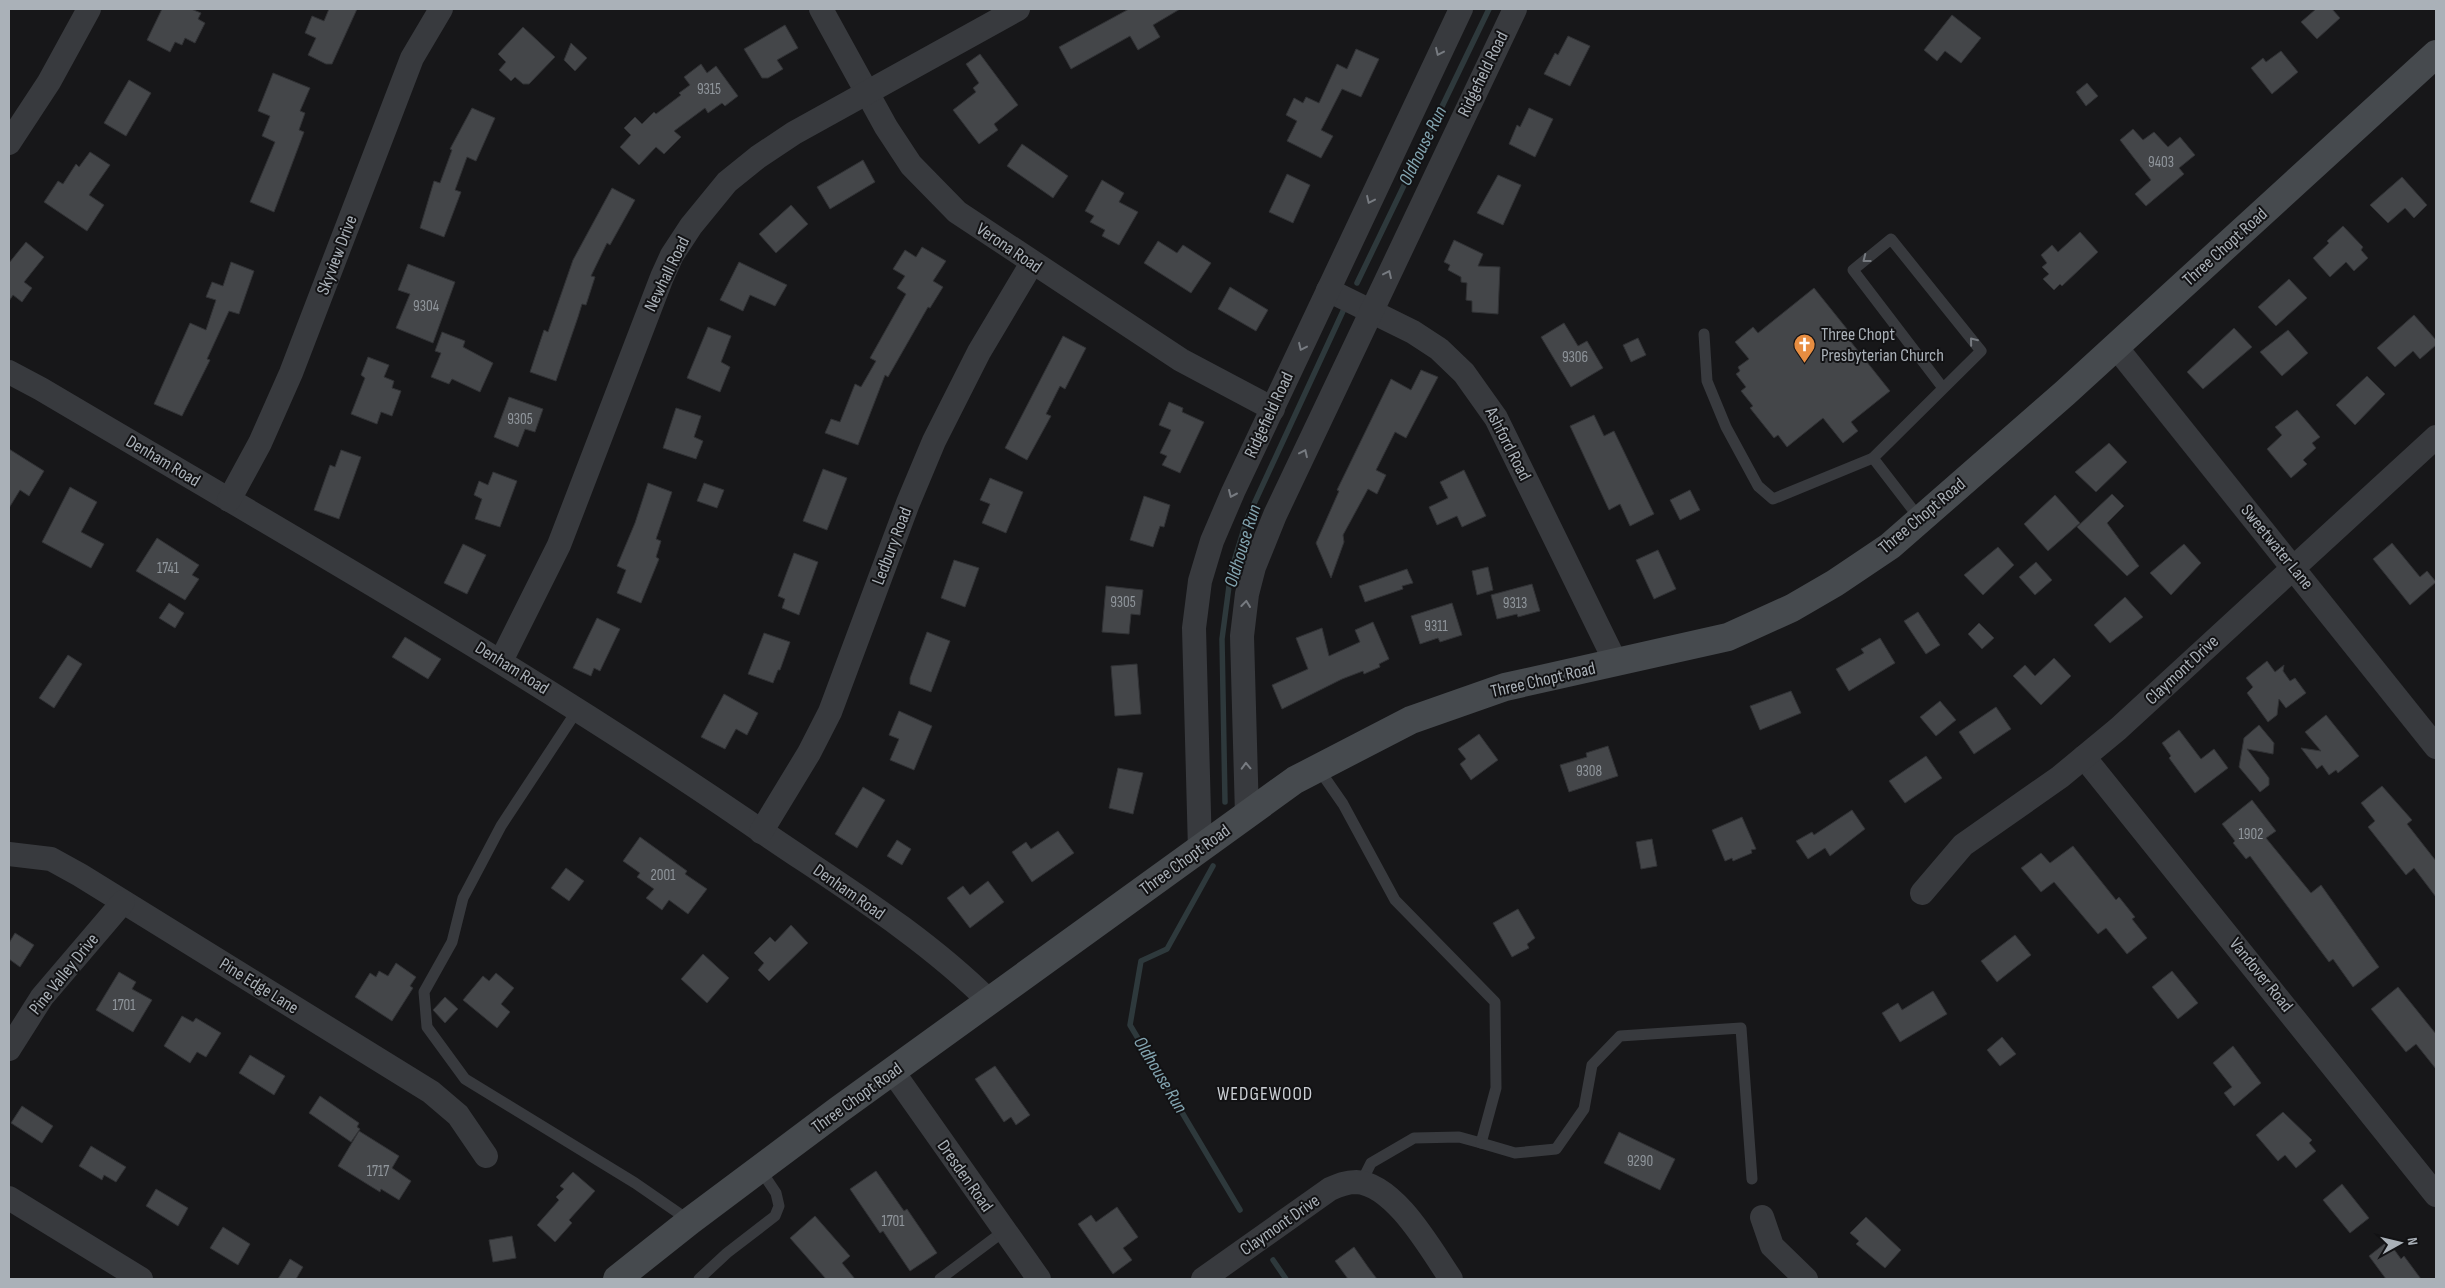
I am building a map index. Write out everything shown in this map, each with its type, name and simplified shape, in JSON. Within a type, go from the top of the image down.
[{"type":"main road","name":"Three Chopt Road","points":[[617,1279],[760,1169],[1295,780],[1411,720],[1485,693],[1728,636],[1792,608],[1890,546],[2116,347],[2436,54]]},
{"type":"street","points":[[9,143],[49,82],[89,9]]},
{"type":"street","name":"Skyview Drive","points":[[228,500],[260,443],[291,373],[412,58],[441,9]]},
{"type":"street","name":"Verona Road","points":[[821,9],[867,93],[911,166],[957,212],[1181,360],[1273,408]]},
{"type":"street","name":"Newhall Road","points":[[501,661],[548,571],[662,277],[691,226],[714,196],[758,157],[794,133],[1018,9]]},
{"type":"street","name":"Ridgefield Road","points":[[1200,850],[1193,654],[1200,581],[1219,524],[1461,9]]},
{"type":"street","name":"Ridgefield Road","points":[[1247,815],[1242,636],[1252,576],[1275,515],[1515,9]]},
{"type":"street","name":"Ledbury Road","points":[[762,832],[809,753],[830,712],[908,503],[934,441],[979,352],[1032,263]]},
{"type":"street","name":"Ashford Road","points":[[1328,290],[1413,332],[1439,349],[1464,373],[1483,397],[1496,418],[1616,663]]},
{"type":"street","name":"Sweetwater Lane","points":[[2116,347],[2436,747]]},
{"type":"street","name":"Denham Road","points":[[9,372],[501,661],[578,709],[904,930],[960,972],[990,1002]]},
{"type":"street","name":"Claymont Drive","points":[[1922,892],[1963,845],[2034,796],[2118,729],[2436,437]]},
{"type":"street","name":"Vandover Road","points":[[2084,757],[2436,1196]]},
{"type":"street","name":"Pine Edge Lane","points":[[9,854],[51,859],[431,1092],[458,1115],[486,1156]]},
{"type":"street","name":"Pine Valley Drive","points":[[9,1049],[42,997],[123,902]]},
{"type":"street","name":"Dresden Road","points":[[893,1072],[1039,1279]]},
{"type":"street","name":"Claymont Drive","points":[[1203,1279],[1330,1189],[1344,1183],[1361,1183]]},
{"type":"street","points":[[1361,1183],[1373,1186],[1392,1199],[1452,1279]]},
{"type":"street","points":[[9,1198],[140,1279]]},
{"type":"street","points":[[1762,1217],[1772,1246],[1806,1279]]},
{"type":"lane","points":[[1704,334],[1707,381],[1726,427],[1758,486],[1773,498],[1873,458],[1981,351],[1891,239],[1853,270],[1943,388]]},
{"type":"lane","points":[[1873,458],[1920,519]]},
{"type":"lane","points":[[578,709],[501,826],[463,898],[452,942],[424,992],[427,1027],[465,1079],[636,1183],[690,1221]]},
{"type":"lane","points":[[1318,768],[1343,804],[1395,900],[1496,1002],[1496,1088],[1481,1143]]},
{"type":"lane","points":[[1361,1183],[1371,1163],[1414,1138],[1459,1137],[1515,1153],[1556,1149],[1584,1109],[1592,1064],[1620,1036],[1741,1028],[1752,1178]]},
{"type":"lane","points":[[699,1279],[727,1253],[775,1216],[779,1206],[776,1193],[760,1169]]},
{"type":"lane","points":[[940,1279],[1004,1231]]},
{"type":"building","points":[[162,9],[191,9],[201,13],[198,19],[205,23],[195,43],[185,38],[182,45],[175,42],[170,52],[147,40]]},
{"type":"building","points":[[329,9],[357,9],[332,64],[326,64],[308,55],[316,38],[305,33],[312,16],[324,21]]},
{"type":"building","points":[[1129,9],[1180,9],[1153,25],[1160,37],[1138,50],[1130,36],[1071,69],[1059,47]]},
{"type":"building","points":[[2316,9],[2332,9],[2340,18],[2317,39],[2301,22]]},
{"type":"building","points":[[1952,15],[1981,38],[1961,63],[1945,51],[1937,61],[1924,50]]},
{"type":"building","points":[[785,25],[798,48],[777,60],[783,69],[768,78],[762,78],[744,49]]},
{"type":"building","points":[[523,27],[555,57],[529,84],[523,84],[515,77],[511,81],[499,70],[506,62],[498,54]]},
{"type":"building","points":[[1568,36],[1590,46],[1570,86],[1544,74],[1555,53],[1558,55]]},
{"type":"building","points":[[571,43],[587,58],[575,71],[564,60]]},
{"type":"building","points":[[1356,49],[1379,59],[1361,97],[1342,89],[1321,130],[1333,136],[1321,158],[1287,141],[1297,121],[1286,115],[1294,98],[1303,103],[1306,97],[1319,103],[1337,64],[1347,69]]},
{"type":"building","points":[[2281,51],[2298,72],[2272,94],[2251,68],[2263,58],[2266,62]]},
{"type":"building","points":[[980,54],[1018,105],[994,124],[998,130],[979,144],[953,110],[976,92],[973,88],[979,83],[966,64]]},
{"type":"building","points":[[701,64],[707,73],[716,66],[738,96],[725,106],[722,103],[708,113],[705,108],[674,131],[681,137],[664,154],[656,147],[639,165],[620,147],[631,135],[624,128],[635,117],[642,124],[654,112],[656,114],[681,95],[679,93],[690,85],[684,77]]},
{"type":"building","points":[[273,73],[310,88],[300,111],[305,113],[299,130],[304,132],[274,212],[250,202],[275,142],[262,136],[270,116],[258,111]]},
{"type":"building","points":[[129,80],[151,93],[126,136],[104,123]]},
{"type":"building","points":[[2087,83],[2098,96],[2086,106],[2076,92]]},
{"type":"building","points":[[472,108],[495,118],[476,161],[467,157],[455,190],[461,192],[444,237],[420,228],[434,181],[440,183],[452,150],[450,149]]},
{"type":"building","points":[[1529,108],[1553,119],[1535,157],[1509,144],[1517,125],[1520,127]]},
{"type":"building","points":[[2133,129],[2143,140],[2154,132],[2168,147],[2180,137],[2195,155],[2179,168],[2184,174],[2146,206],[2135,194],[2151,180],[2120,140]]},
{"type":"building","points":[[1022,144],[1068,176],[1053,198],[1007,166]]},
{"type":"building","points":[[90,152],[110,165],[89,195],[104,205],[87,231],[44,202],[58,181],[63,184],[76,164],[79,167]]},
{"type":"building","points":[[863,160],[875,182],[830,209],[817,187]]},
{"type":"building","points":[[1287,174],[1310,185],[1293,223],[1269,212]]},
{"type":"building","points":[[1498,175],[1521,185],[1503,225],[1477,213]]},
{"type":"building","points":[[2402,177],[2427,205],[2414,218],[2405,208],[2388,223],[2370,205]]},
{"type":"building","points":[[1102,180],[1124,193],[1119,202],[1138,212],[1119,245],[1102,236],[1105,230],[1090,222],[1094,216],[1085,211]]},
{"type":"building","points":[[612,188],[635,200],[610,245],[607,243],[591,276],[595,277],[586,305],[582,304],[556,381],[530,372],[544,330],[548,332],[573,260]]},
{"type":"building","points":[[791,205],[808,224],[776,253],[759,234]]},
{"type":"building","points":[[2343,226],[2363,247],[2361,250],[2368,258],[2354,271],[2346,262],[2330,277],[2313,258]]},
{"type":"building","points":[[2080,232],[2098,252],[2062,286],[2060,284],[2054,290],[2043,279],[2049,274],[2042,267],[2047,263],[2041,255],[2052,245],[2058,252]]},
{"type":"building","points":[[1454,240],[1483,254],[1478,266],[1500,267],[1498,314],[1472,312],[1472,301],[1466,300],[1467,283],[1461,282],[1461,277],[1448,270],[1450,265],[1444,262]]},
{"type":"building","points":[[1158,241],[1177,253],[1183,245],[1211,263],[1191,293],[1144,263]]},
{"type":"building","points":[[26,242],[44,257],[24,282],[32,288],[22,302],[13,295],[9,301],[9,263]]},
{"type":"building","points":[[922,247],[946,261],[933,281],[943,287],[930,308],[928,307],[888,377],[885,375],[858,445],[825,433],[831,419],[840,422],[855,384],[861,387],[876,361],[870,358],[906,294],[897,288],[905,276],[893,269],[905,250],[916,257]]},
{"type":"building","points":[[231,262],[254,271],[239,314],[229,311],[207,359],[210,360],[182,416],[154,404],[190,323],[206,330],[216,300],[206,297],[212,282],[223,286]]},
{"type":"building","points":[[739,262],[787,285],[775,306],[750,295],[743,311],[720,300]]},
{"type":"building","points":[[408,264],[455,282],[433,343],[396,328],[410,294],[398,290]]},
{"type":"building","points":[[2289,279],[2307,298],[2276,326],[2258,307]]},
{"type":"building","points":[[1230,287],[1268,310],[1256,331],[1218,309]]},
{"type":"building","name":"Three Chopt Presbyterian Church","points":[[1814,288],[1847,329],[1843,332],[1890,391],[1851,422],[1858,431],[1843,443],[1823,418],[1787,447],[1778,435],[1774,438],[1750,408],[1753,406],[1741,391],[1746,387],[1736,374],[1740,371],[1738,367],[1749,359],[1735,342],[1753,327],[1758,333]]},
{"type":"building","points":[[2414,315],[2436,340],[2436,345],[2420,359],[2413,351],[2395,367],[2377,348]]},
{"type":"building","points":[[1564,323],[1578,346],[1587,341],[1603,368],[1571,387],[1541,337]]},
{"type":"building","points":[[708,327],[731,336],[721,362],[730,367],[720,392],[687,378]]},
{"type":"building","points":[[2234,328],[2252,347],[2203,389],[2187,372]]},
{"type":"building","points":[[2288,330],[2308,353],[2282,376],[2260,352]]},
{"type":"building","points":[[442,332],[465,341],[463,347],[493,363],[480,392],[452,379],[449,384],[431,377],[441,353],[435,351]]},
{"type":"building","points":[[1063,336],[1086,348],[1065,389],[1060,386],[1046,414],[1051,416],[1027,460],[1005,448]]},
{"type":"building","points":[[1638,338],[1646,355],[1631,362],[1623,345]]},
{"type":"building","points":[[368,357],[389,365],[384,377],[394,381],[392,388],[401,391],[392,416],[381,412],[377,424],[351,414],[365,378],[361,375]]},
{"type":"building","points":[[1421,370],[1438,377],[1406,438],[1395,432],[1376,470],[1386,475],[1377,494],[1368,489],[1343,535],[1344,542],[1331,578],[1316,543],[1339,491],[1337,490],[1391,379],[1411,390]]},
{"type":"building","points":[[2367,376],[2385,394],[2355,425],[2336,405]]},
{"type":"building","points":[[509,397],[543,409],[535,432],[525,429],[518,447],[494,437]]},
{"type":"building","points":[[1169,402],[1183,408],[1182,412],[1204,422],[1180,473],[1162,465],[1167,456],[1160,453],[1171,430],[1159,425]]},
{"type":"building","points":[[676,408],[701,416],[694,437],[703,441],[696,459],[663,448]]},
{"type":"building","points":[[2297,410],[2320,437],[2312,443],[2316,448],[2303,460],[2307,464],[2291,478],[2267,449],[2282,435],[2275,427]]},
{"type":"building","points":[[1594,415],[1604,436],[1614,431],[1654,514],[1630,526],[1620,504],[1609,510],[1570,426]]},
{"type":"building","points":[[2109,443],[2127,462],[2096,492],[2075,472]]},
{"type":"building","points":[[9,449],[44,471],[29,496],[20,490],[9,508]]},
{"type":"building","points":[[341,450],[361,457],[339,519],[314,510],[330,465],[335,467]]},
{"type":"building","points":[[823,469],[847,478],[827,530],[803,521]]},
{"type":"building","points":[[1464,470],[1486,516],[1462,527],[1457,516],[1437,525],[1429,507],[1448,498],[1440,482]]},
{"type":"building","points":[[493,472],[517,481],[500,527],[475,519],[482,499],[474,495],[479,481],[488,485]]},
{"type":"building","points":[[990,478],[1023,492],[1006,533],[982,523],[990,504],[980,500]]},
{"type":"building","points":[[648,483],[672,492],[656,539],[661,541],[656,557],[659,559],[641,603],[617,593],[626,570],[617,566],[635,523]]},
{"type":"building","points":[[704,483],[724,490],[717,508],[697,501]]},
{"type":"building","points":[[70,487],[97,502],[81,532],[104,544],[91,568],[42,542]]},
{"type":"building","points":[[1690,490],[1700,510],[1680,520],[1670,500]]},
{"type":"building","points":[[2112,494],[2124,506],[2107,523],[2139,566],[2127,576],[2077,527]]},
{"type":"building","points":[[2055,495],[2080,523],[2048,551],[2024,524]]},
{"type":"building","points":[[1144,496],[1170,505],[1164,527],[1160,526],[1153,547],[1130,540]]},
{"type":"building","points":[[157,538],[199,565],[192,575],[199,579],[185,600],[136,571]]},
{"type":"building","points":[[2392,543],[2420,577],[2427,571],[2436,582],[2410,605],[2373,559]]},
{"type":"building","points":[[463,544],[486,555],[467,594],[444,583]]},
{"type":"building","points":[[2184,544],[2201,563],[2171,595],[2150,573]]},
{"type":"building","points":[[1998,547],[2014,565],[1983,595],[1964,575]]},
{"type":"building","points":[[1658,550],[1676,589],[1654,599],[1636,560]]},
{"type":"building","points":[[794,553],[818,562],[799,615],[782,608],[785,599],[778,596]]},
{"type":"building","points":[[954,560],[979,568],[965,607],[941,598]]},
{"type":"building","points":[[2036,562],[2052,580],[2035,595],[2019,577]]},
{"type":"building","points":[[1488,567],[1493,590],[1477,595],[1472,571]]},
{"type":"building","points":[[1407,569],[1413,583],[1402,586],[1403,589],[1365,602],[1359,586]]},
{"type":"building","points":[[1532,584],[1540,611],[1518,617],[1517,614],[1497,619],[1491,595]]},
{"type":"building","points":[[1106,586],[1143,590],[1140,615],[1131,614],[1129,634],[1102,632]]},
{"type":"building","points":[[2125,597],[2143,617],[2110,643],[2094,625]]},
{"type":"building","points":[[169,603],[184,613],[175,628],[159,618]]},
{"type":"building","points":[[1452,603],[1462,635],[1440,642],[1438,638],[1420,644],[1411,616]]},
{"type":"building","points":[[1918,612],[1940,645],[1926,654],[1904,621]]},
{"type":"building","points":[[597,618],[620,629],[600,671],[594,668],[591,676],[573,668]]},
{"type":"building","points":[[1373,622],[1389,659],[1379,664],[1380,667],[1364,674],[1363,671],[1342,679],[1282,709],[1272,685],[1308,669],[1296,638],[1322,628],[1329,656],[1360,642],[1355,630]]},
{"type":"building","points":[[1979,623],[1994,638],[1982,649],[1968,634]]},
{"type":"building","points":[[927,632],[950,641],[931,692],[910,684],[910,678]]},
{"type":"building","points":[[764,633],[790,642],[773,683],[748,674]]},
{"type":"building","points":[[405,637],[441,659],[428,679],[392,657]]},
{"type":"building","points":[[1880,638],[1895,663],[1849,691],[1836,669],[1864,653],[1861,649]]},
{"type":"building","points":[[68,655],[82,664],[54,708],[39,698]]},
{"type":"building","points":[[2054,658],[2071,676],[2041,705],[2013,676],[2025,665],[2035,676]]},
{"type":"building","points":[[2267,661],[2275,672],[2284,665],[2283,671],[2290,681],[2295,678],[2306,693],[2286,708],[2279,699],[2277,715],[2268,722],[2247,693],[2253,687],[2246,678]]},
{"type":"building","points":[[1137,664],[1141,714],[1115,716],[1111,666]]},
{"type":"building","points":[[1791,691],[1801,713],[1760,730],[1750,706]]},
{"type":"building","points":[[724,694],[758,713],[747,735],[736,729],[725,749],[701,737]]},
{"type":"building","points":[[1940,701],[1956,720],[1936,736],[1920,717]]},
{"type":"building","points":[[1996,707],[2011,729],[1974,754],[1959,732]]},
{"type":"building","points":[[899,711],[932,726],[914,770],[890,760],[899,739],[889,735]]},
{"type":"building","points":[[2326,715],[2359,756],[2338,773],[2336,770],[2329,775],[2322,765],[2317,769],[2301,748],[2321,751],[2305,732]]},
{"type":"building","points":[[2259,725],[2274,743],[2273,754],[2247,749],[2269,778],[2269,785],[2260,792],[2239,767],[2244,738]]},
{"type":"building","points":[[2179,730],[2201,759],[2214,749],[2228,768],[2195,793],[2169,758],[2171,756],[2162,743]]},
{"type":"building","points":[[1479,734],[1498,760],[1471,780],[1460,764],[1466,759],[1458,749]]},
{"type":"building","points":[[1608,746],[1618,776],[1569,792],[1560,765],[1587,757],[1586,753]]},
{"type":"building","points":[[1926,756],[1942,778],[1905,803],[1889,781]]},
{"type":"building","points":[[1118,768],[1143,773],[1133,814],[1109,808]]},
{"type":"building","points":[[2382,786],[2412,820],[2407,824],[2436,861],[2436,897],[2414,868],[2406,875],[2368,827],[2375,821],[2361,803]]},
{"type":"building","points":[[863,787],[885,800],[857,848],[835,834]]},
{"type":"building","points":[[2252,800],[2276,831],[2266,838],[2311,893],[2321,885],[2379,967],[2353,987],[2333,959],[2329,962],[2250,856],[2246,859],[2233,843],[2235,841],[2222,824]]},
{"type":"building","points":[[1852,810],[1865,829],[1830,856],[1825,848],[1808,859],[1796,841],[1812,832],[1814,835]]},
{"type":"building","points":[[1742,817],[1756,849],[1751,850],[1752,853],[1733,861],[1732,858],[1725,861],[1712,830]]},
{"type":"building","points":[[1058,831],[1074,853],[1032,882],[1012,852],[1026,842],[1031,849]]},
{"type":"building","points":[[640,837],[687,871],[685,874],[707,889],[688,914],[669,900],[662,910],[646,898],[654,889],[637,877],[640,873],[623,861]]},
{"type":"building","points":[[1652,839],[1657,866],[1641,869],[1636,842]]},
{"type":"building","points":[[897,840],[911,849],[902,865],[887,856]]},
{"type":"building","points":[[2073,846],[2116,900],[2119,897],[2135,917],[2132,919],[2147,938],[2127,954],[2106,928],[2098,934],[2054,882],[2041,892],[2021,868],[2041,853],[2050,863]]},
{"type":"building","points":[[566,868],[584,881],[569,901],[551,888]]},
{"type":"building","points":[[988,881],[1004,902],[970,928],[947,898],[963,886],[970,895]]},
{"type":"building","points":[[1518,909],[1535,938],[1527,944],[1529,948],[1512,957],[1493,923]]},
{"type":"building","points":[[791,925],[808,943],[769,981],[758,970],[764,963],[754,953],[770,937],[775,942]]},
{"type":"building","points":[[15,933],[34,945],[20,967],[9,959],[9,943]]},
{"type":"building","points":[[2015,935],[2031,955],[1997,982],[1981,961]]},
{"type":"building","points":[[703,954],[729,978],[707,1003],[681,979]]},
{"type":"building","points":[[396,963],[416,977],[410,986],[413,988],[392,1021],[355,997],[370,973],[376,977],[379,971],[388,976]]},
{"type":"building","points":[[2172,971],[2198,1003],[2178,1019],[2152,987]]},
{"type":"building","points":[[119,972],[136,982],[132,989],[152,1000],[133,1032],[96,1010]]},
{"type":"building","points":[[496,973],[514,988],[501,1004],[510,1012],[497,1028],[463,1000],[483,976],[489,981]]},
{"type":"building","points":[[2398,987],[2436,1034],[2436,1069],[2416,1044],[2406,1052],[2371,1009]]},
{"type":"building","points":[[1933,991],[1947,1014],[1900,1042],[1882,1013],[1898,1003],[1902,1010]]},
{"type":"building","points":[[445,997],[458,1009],[445,1023],[433,1010]]},
{"type":"building","points":[[182,1016],[193,1022],[196,1018],[221,1033],[206,1057],[197,1052],[190,1063],[164,1046]]},
{"type":"building","points":[[2002,1037],[2016,1054],[2000,1066],[1987,1050]]},
{"type":"building","points":[[2233,1046],[2261,1083],[2234,1106],[2224,1093],[2232,1087],[2213,1063]]},
{"type":"building","points":[[250,1055],[285,1076],[274,1095],[239,1073]]},
{"type":"building","points":[[995,1066],[1030,1115],[1016,1125],[1011,1117],[1004,1122],[975,1079]]},
{"type":"building","points":[[320,1096],[359,1123],[357,1127],[360,1129],[351,1142],[309,1113]]},
{"type":"building","points":[[22,1106],[53,1126],[42,1143],[11,1123]]},
{"type":"building","points":[[2283,1112],[2312,1140],[2309,1143],[2316,1151],[2296,1168],[2285,1155],[2278,1161],[2256,1135]]},
{"type":"building","points":[[359,1131],[399,1156],[392,1168],[411,1181],[399,1200],[381,1189],[380,1192],[338,1166]]},
{"type":"building","points":[[1619,1132],[1675,1159],[1660,1190],[1604,1163]]},
{"type":"building","points":[[91,1146],[126,1167],[116,1182],[104,1175],[102,1180],[79,1166]]},
{"type":"building","points":[[876,1171],[904,1211],[907,1209],[937,1253],[910,1271],[883,1231],[880,1233],[850,1189]]},
{"type":"building","points":[[573,1172],[595,1191],[569,1220],[572,1223],[555,1242],[537,1225],[559,1200],[556,1197],[564,1189],[560,1186]]},
{"type":"building","points":[[2342,1184],[2369,1218],[2350,1233],[2323,1200]]},
{"type":"building","points":[[156,1189],[188,1208],[178,1226],[146,1206]]},
{"type":"building","points":[[1117,1207],[1138,1237],[1123,1248],[1132,1260],[1113,1274],[1078,1224],[1091,1215],[1096,1222]]},
{"type":"building","points":[[815,1216],[850,1256],[842,1263],[855,1279],[826,1279],[790,1238]]},
{"type":"building","points":[[1866,1217],[1901,1250],[1885,1268],[1856,1244],[1859,1241],[1850,1233]]},
{"type":"building","points":[[223,1227],[250,1244],[238,1265],[210,1248]]},
{"type":"building","points":[[512,1236],[516,1258],[493,1262],[489,1240]]},
{"type":"building","points":[[2388,1241],[2401,1259],[2404,1256],[2421,1279],[2386,1279],[2369,1256]]},
{"type":"building","points":[[1354,1247],[1377,1279],[1348,1279],[1335,1261]]},
{"type":"building","points":[[290,1259],[303,1267],[296,1279],[278,1279]]},
{"type":"waterway","name":"Oldhouse Run","points":[[1357,283],[1489,9]]},
{"type":"waterway","name":"Oldhouse Run","points":[[1225,802],[1222,639],[1231,571],[1247,519],[1344,309]]},
{"type":"waterway","name":"Oldhouse Run","points":[[1213,866],[1167,949],[1141,961],[1130,1025],[1240,1210]]},
{"type":"waterway","name":"Oldhouse Run","points":[[1273,1260],[1286,1279]]},
{"type":"place","name":"Three Chopt Presbyterian Church","points":[[1805,363]]},
{"type":"district","name":"WEDGEWOOD","points":[[1265,1094]]}]
